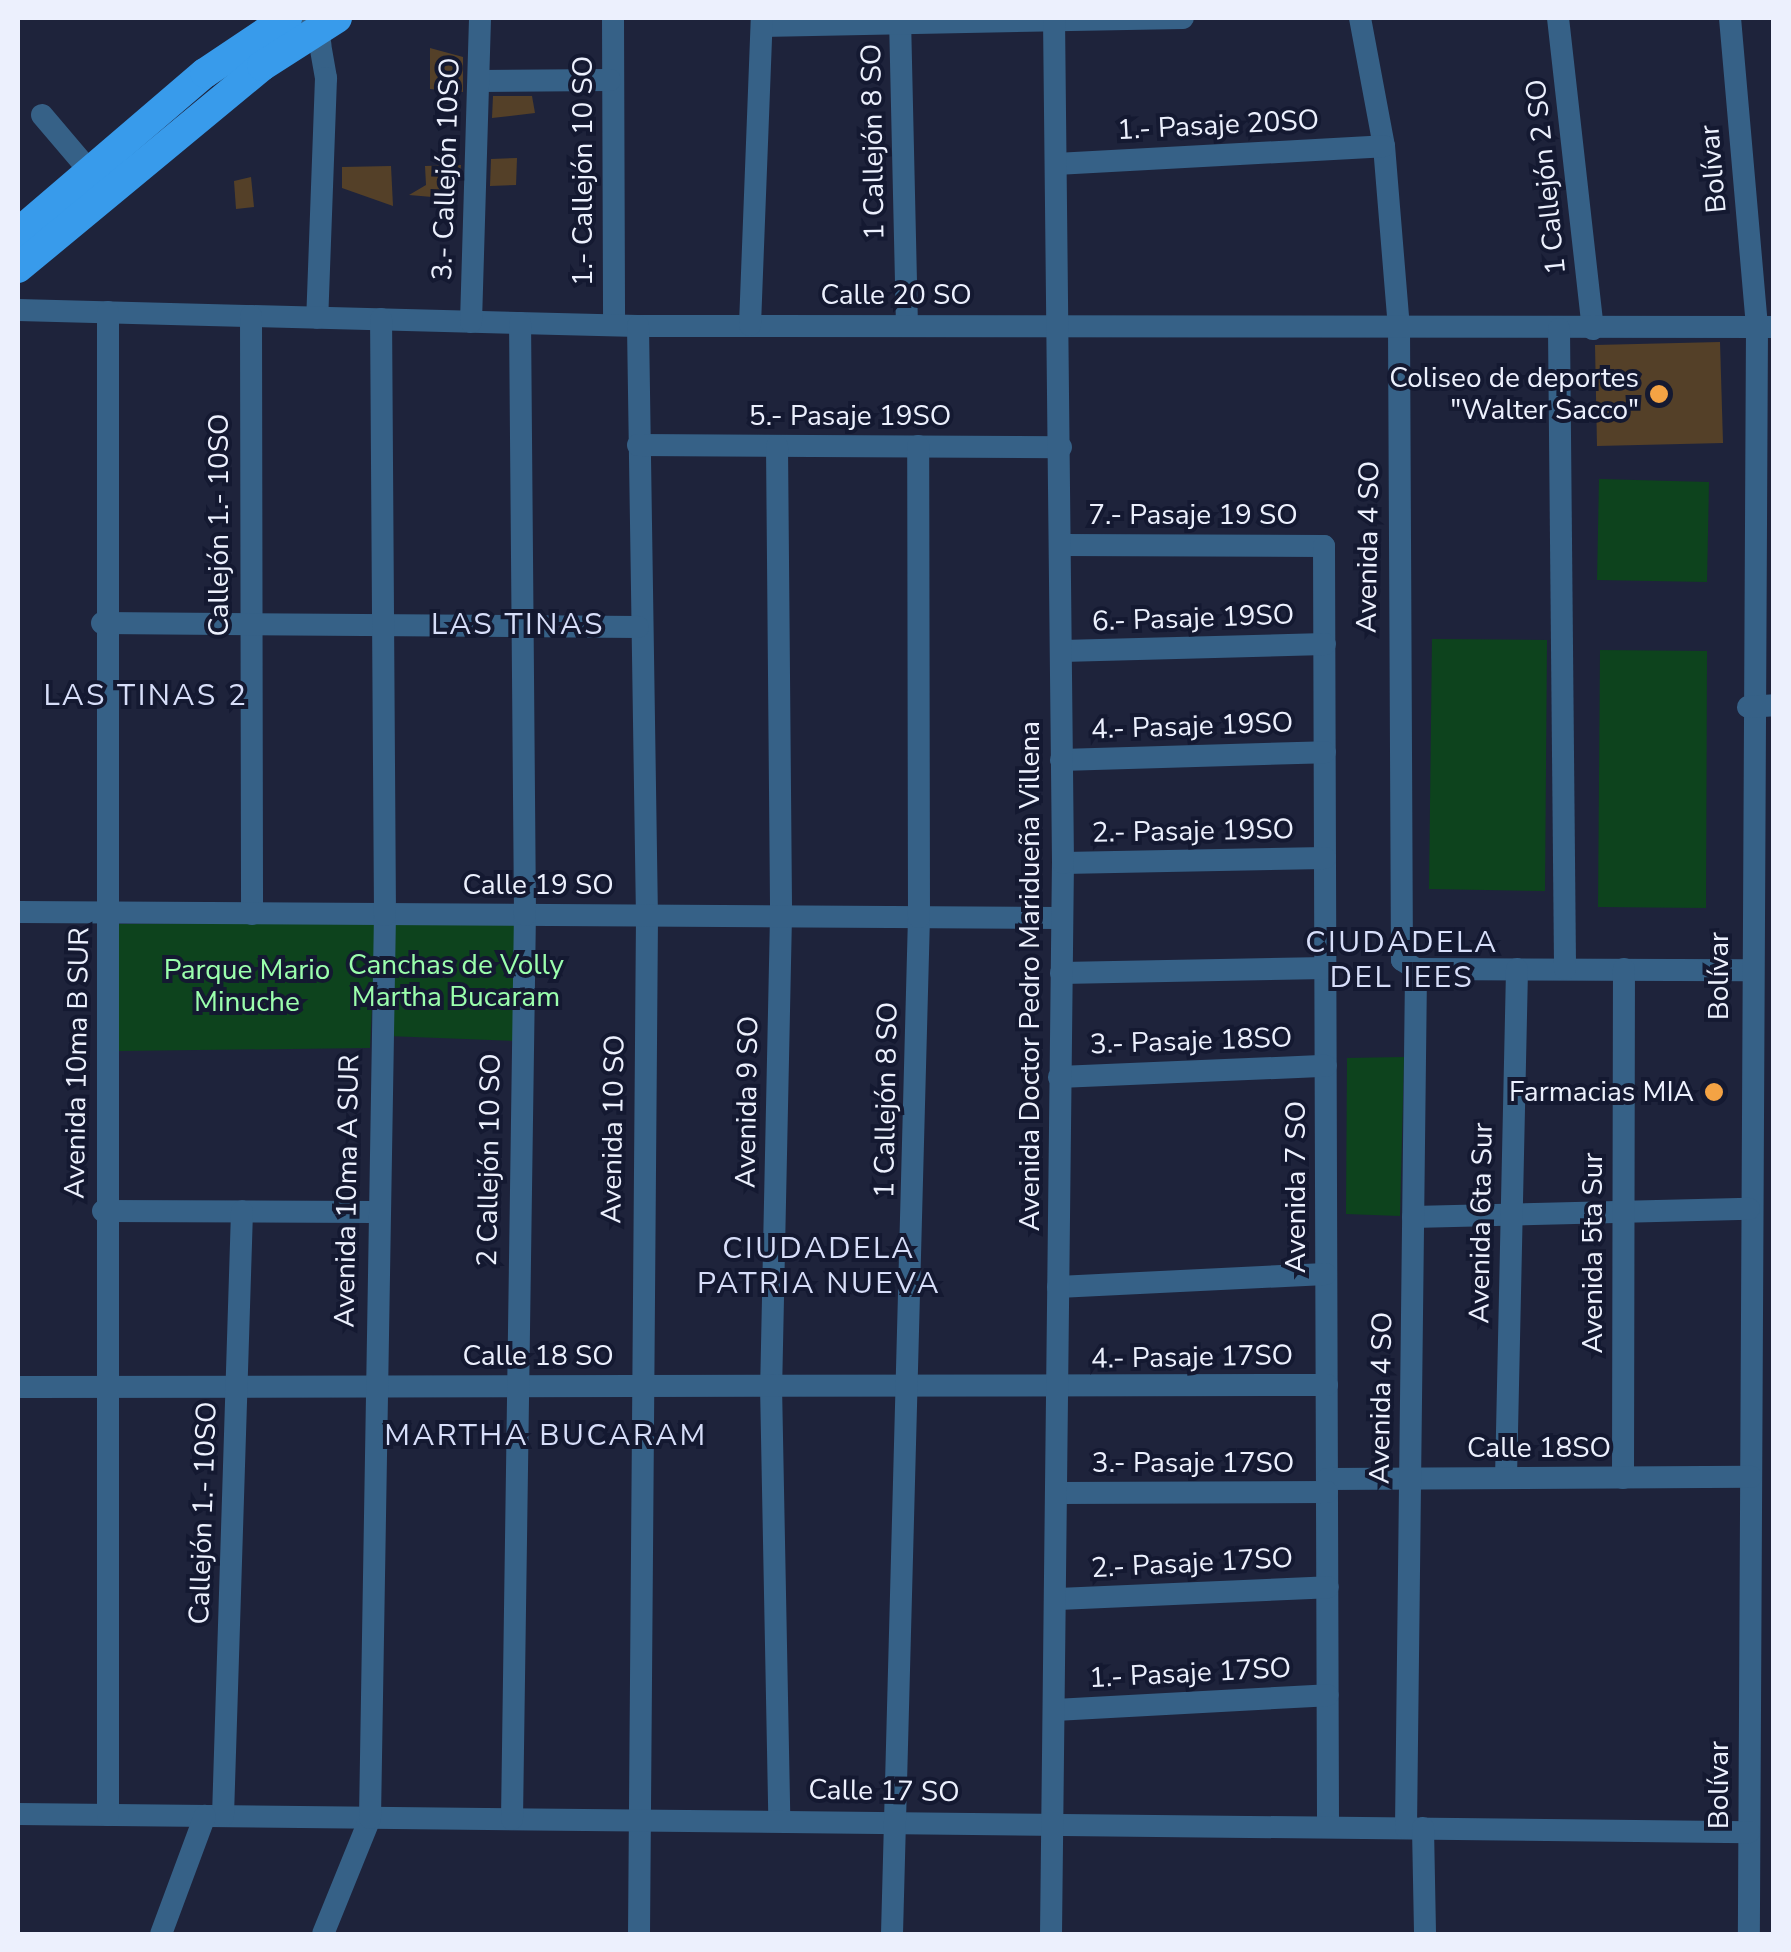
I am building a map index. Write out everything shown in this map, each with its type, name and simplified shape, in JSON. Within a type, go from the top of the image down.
[{"type":"main road","points":[[18,233],[88,169],[309,21]]},
{"type":"main road","points":[[18,268],[309,21]]},
{"type":"street","name":"3.- Callejón 10SO","points":[[472,322],[480,18]]},
{"type":"street","name":"1.- Callejón 10 SO","points":[[613,18],[610,80],[614,325]]},
{"type":"street","points":[[750,325],[762,22],[1183,18]]},
{"type":"street","name":"Avenida 4 SO","points":[[1360,18],[1384,146],[1399,327],[1413,1217],[1410,1478],[1415,1828],[1425,1934]]},
{"type":"street","name":"1 Callejón 2 SO","points":[[1558,18],[1593,329]]},
{"type":"street","name":"Bolívar","points":[[1730,18],[1765,326],[1748,707],[1752,1477],[1749,1934]]},
{"type":"street","points":[[309,21],[326,78],[316,318]]},
{"type":"street","name":"Avenida Doctor Pedro Maridueña Villena","points":[[1051,1934],[1056,1824],[1062,864],[1062,545],[1054,21]]},
{"type":"street","name":"1 Callejón 8 SO","points":[[900,22],[907,325]]},
{"type":"street","points":[[479,81],[610,80]]},
{"type":"street","points":[[42,115],[88,169]]},
{"type":"street","name":"1.- Pasaje 20SO","points":[[1056,164],[1384,146]]},
{"type":"street","name":"Calle 20 SO","points":[[18,310],[638,326],[1765,326]]},
{"type":"street","name":"Avenida 10ma B SUR","points":[[108,312],[102,623],[110,914],[103,1211],[108,1815]]},
{"type":"street","name":"Callejón 1.- 10SO","points":[[251,316],[248,624],[252,914]]},
{"type":"street","name":"Avenida 10ma A SUR","points":[[323,1934],[370,1818],[374,1212],[384,915],[379,624],[381,319]]},
{"type":"street","name":"2 Callejón 10 SO","points":[[512,1819],[514,1387],[524,916],[518,625],[520,322]]},
{"type":"street","name":"Avenida 10 SO","points":[[638,326],[638,628],[646,916],[638,1386],[639,1934]]},
{"type":"street","points":[[1559,328],[1565,969]]},
{"type":"street","name":"5.- Pasaje 19SO","points":[[638,445],[1061,447]]},
{"type":"street","name":"Avenida 9 SO","points":[[777,446],[781,916],[771,1385],[779,1819]]},
{"type":"street","name":"1 Callejón 8 SO","points":[[892,1934],[920,917],[918,446]]},
{"type":"street","name":"7.- Pasaje 19 SO","points":[[1062,545],[1324,546]]},
{"type":"street","name":"Avenida 7 SO","points":[[1324,546],[1328,1828]]},
{"type":"street","points":[[102,623],[638,628]]},
{"type":"street","name":"6.- Pasaje 19SO","points":[[1062,652],[1324,644]]},
{"type":"street","points":[[1748,707],[1774,704]]},
{"type":"street","name":"4.- Pasaje 19SO","points":[[1061,760],[1325,752]]},
{"type":"street","name":"2.- Pasaje 19SO","points":[[1062,864],[1325,858]]},
{"type":"street","name":"Calle 19 SO","points":[[18,912],[1059,918]]},
{"type":"street","points":[[1409,965],[1748,970]]},
{"type":"street","points":[[1061,974],[1326,968]]},
{"type":"street","name":"Avenida 6ta Sur","points":[[1506,1478],[1517,969]]},
{"type":"street","name":"Avenida 5ta Sur","points":[[1624,969],[1624,1478]]},
{"type":"street","points":[[1750,1046],[1774,1043]]},
{"type":"street","name":"3.- Pasaje 18SO","points":[[1058,1077],[1326,1066]]},
{"type":"street","points":[[1413,1217],[1750,1209]]},
{"type":"street","points":[[103,1211],[374,1212]]},
{"type":"street","name":"Callejón 1.- 10SO","points":[[214,1816],[237,1387],[242,1211]]},
{"type":"street","points":[[1058,1287],[1326,1274]]},
{"type":"street","points":[[1750,1352],[1774,1350]]},
{"type":"street","name":"Calle 18 SO","points":[[18,1387],[910,1384],[1059,1390]]},
{"type":"street","name":"4.- Pasaje 17SO","points":[[1059,1390],[1327,1384]]},
{"type":"street","name":"Calle 18SO","points":[[1327,1485],[1410,1478],[1752,1477]]},
{"type":"street","name":"3.- Pasaje 17SO","points":[[1059,1494],[1327,1485]]},
{"type":"street","name":"2.- Pasaje 17SO","points":[[1058,1599],[1328,1587]]},
{"type":"street","points":[[1749,1678],[1774,1677]]},
{"type":"street","name":"1.- Pasaje 17SO","points":[[1056,1710],[1328,1696]]},
{"type":"street","name":"Calle 17 SO","points":[[21,1821],[108,1815],[1415,1828],[1749,1842],[1774,1850]]},
{"type":"street","points":[[161,1934],[214,1816]]},
{"type":"green space","points":[[1599,479],[1709,482],[1707,582],[1597,580]]},
{"type":"green space","points":[[1432,639],[1547,640],[1545,891],[1429,889]]},
{"type":"green space","points":[[1600,650],[1707,651],[1706,908],[1598,907]]},
{"type":"green space","name":"Parque Mario Minuche","points":[[376,922],[370,1048],[119,1051],[119,924]]},
{"type":"green space","name":"Canchas de Volly Martha Bucaram","points":[[391,924],[515,924],[514,1041],[387,1036]]},
{"type":"green space","points":[[1404,1057],[1400,1216],[1346,1214],[1347,1058]]},
{"type":"building","points":[[430,48],[463,57],[463,92],[430,89]]},
{"type":"building","points":[[493,96],[532,96],[535,113],[492,118]]},
{"type":"building","points":[[517,158],[516,185],[490,186],[491,159]]},
{"type":"building","points":[[461,165],[460,176],[443,181],[444,198],[409,195],[426,185],[425,166]]},
{"type":"building","points":[[391,166],[393,206],[342,188],[342,167]]},
{"type":"building","points":[[251,177],[254,207],[236,209],[234,181]]},
{"type":"building","name":"Coliseo de deportes \"Walter Sacco\"","points":[[1720,342],[1723,443],[1597,446],[1595,345]]},
{"type":"place","name":"Coliseo de deportes \"Walter Sacco\"","points":[[1659,394]]},
{"type":"place","name":"Farmacias MIA","points":[[1714,1092]]},
{"type":"district","name":"LAS TINAS","points":[[518,625]]},
{"type":"district","name":"LAS TINAS 2","points":[[146,696]]},
{"type":"district","name":"CIUDADELA DEL IEES","points":[[1402,960]]},
{"type":"district","name":"CIUDADELA PATRIA NUEVA","points":[[819,1266]]},
{"type":"district","name":"MARTHA BUCARAM","points":[[546,1436]]}]
